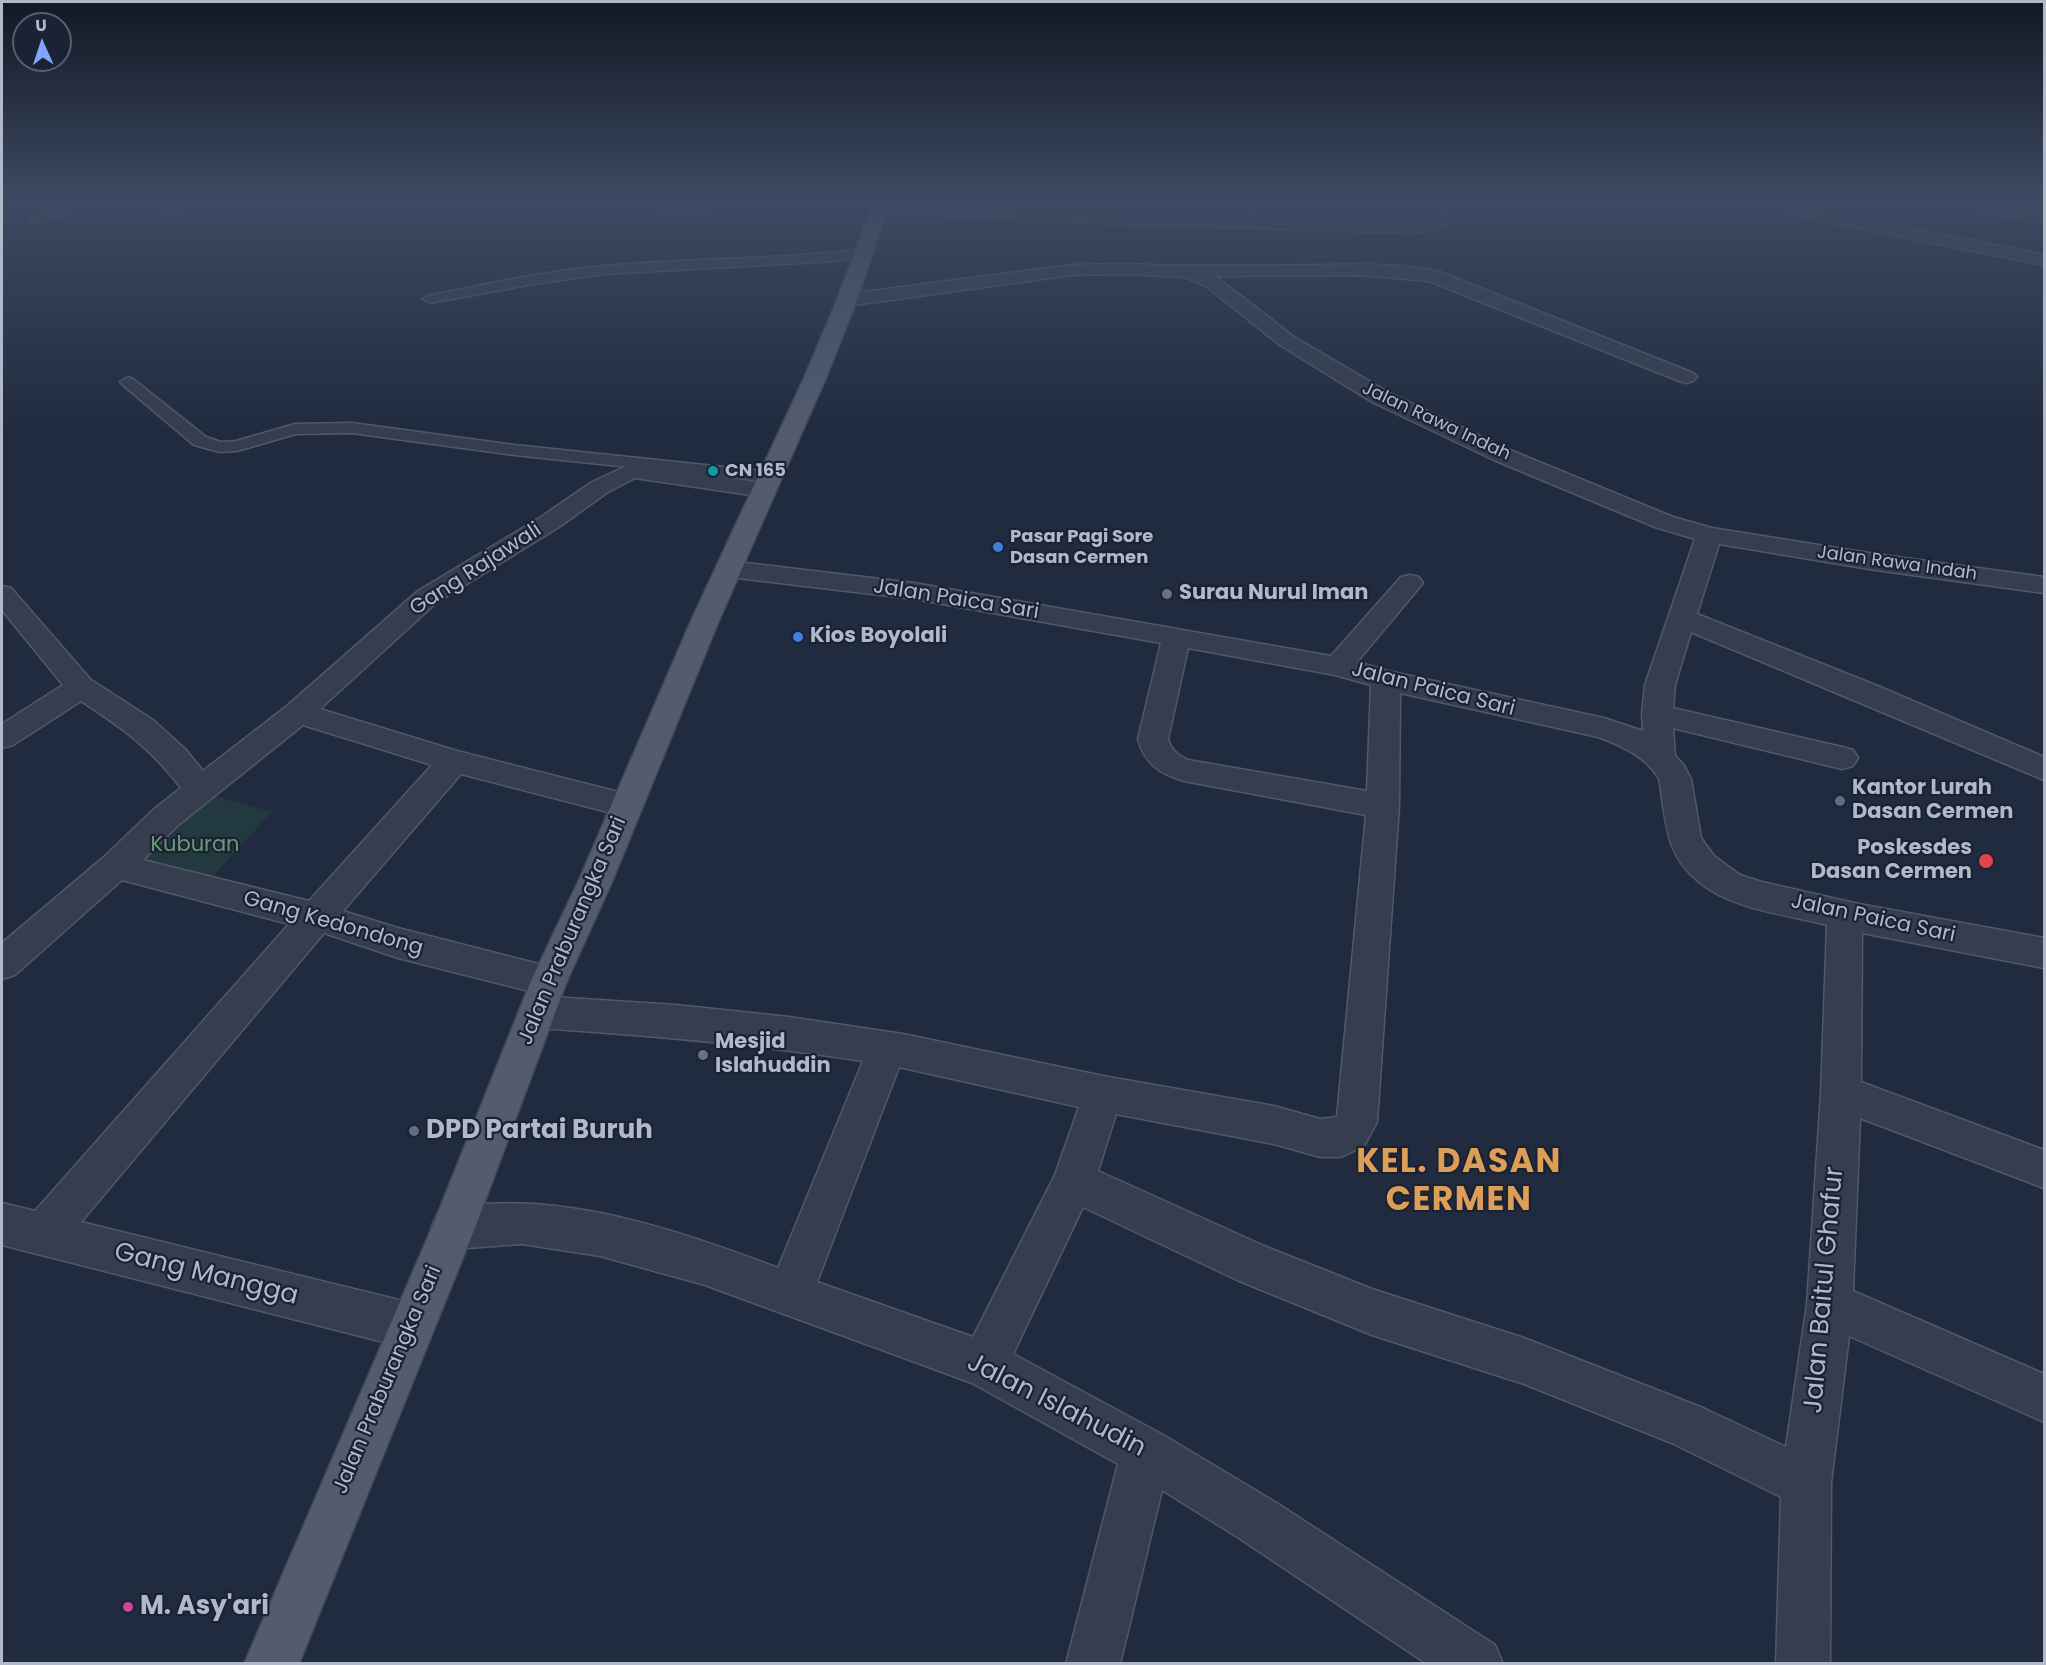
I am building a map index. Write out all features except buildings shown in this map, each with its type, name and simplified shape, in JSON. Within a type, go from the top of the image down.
[{"type":"main road","name":"Jalan Praburangka Sari","points":[[271,1664],[453,1228],[543,997],[677,684],[768,484],[855,279]]},
{"type":"street","name":"Jalan Rawa Indah","points":[[847,300],[998,279]]},
{"type":"street","name":"Jalan Rawa Indah","points":[[1207,279],[1287,341],[1380,397],[1502,455],[1664,522],[1709,535],[1875,562],[2044,585]]},
{"type":"street","points":[[1441,279],[1686,376]]},
{"type":"street","name":"Gang Rajawali","points":[[2,964],[116,866],[165,818],[298,713],[427,597],[550,522],[600,487],[631,471],[768,484]]},
{"type":"street","points":[[1660,758],[1657,714],[1660,686],[1709,535]]},
{"type":"street","name":"Jalan Paica Sari","points":[[729,569],[914,591],[1338,666],[1386,680],[1604,729],[1629,737],[1660,758],[1675,779],[1684,838],[1688,847],[1708,871],[1729,885],[1845,916],[2044,953]]},
{"type":"street","points":[[1338,666],[1410,583]]},
{"type":"street","points":[[2,594],[81,687],[142,727],[174,757],[200,790]]},
{"type":"street","points":[[1681,618],[1870,694],[2044,769]]},
{"type":"street","points":[[1176,639],[1153,739],[1155,748],[1161,757],[1184,770],[1383,806]]},
{"type":"street","name":"Gang Kedondong","points":[[116,866],[317,917],[398,943],[543,997],[676,1020],[789,1033],[887,1049],[1103,1094],[1274,1125],[1320,1138],[1336,1139],[1350,1133],[1357,1122],[1383,806],[1386,680]]},
{"type":"street","points":[[2,738],[81,687]]},
{"type":"street","points":[[298,713],[454,761],[627,805]]},
{"type":"street","points":[[1657,714],[1842,758]]},
{"type":"street","points":[[44,1234],[454,761]]},
{"type":"street","name":"Jalan Baitul Ghafur","points":[[1803,1664],[1806,1483],[1830,1304],[1841,1093],[1845,916]]},
{"type":"street","points":[[789,1295],[887,1049]]},
{"type":"street","points":[[1841,1093],[2044,1169]]},
{"type":"street","points":[[984,1364],[1074,1181],[1103,1094]]},
{"type":"street","points":[[1074,1181],[1253,1264],[1372,1312],[1524,1361],[1686,1425],[1806,1483]]},
{"type":"street","name":"Jalan Islahudin","points":[[453,1228],[522,1223],[600,1235],[705,1263],[984,1364],[1146,1452],[1257,1520],[1476,1664]]},
{"type":"street","name":"Gang Mangga","points":[[2,1224],[411,1326]]},
{"type":"street","points":[[1830,1304],[2044,1398]]},
{"type":"street","points":[[1093,1664],[1146,1452]]},
{"type":"lane","points":[[430,299],[538,279]]},
{"type":"lane","points":[[128,382],[200,441],[220,447],[237,446],[295,429],[352,428],[768,484]]},
{"type":"green space","name":"Kuburan","points":[[205,793],[272,812],[206,883],[125,864]]},
{"type":"place","name":"CN 165","points":[[713,471]]},
{"type":"place","name":"Pasar Pagi Sore Dasan Cermen","points":[[998,547]]},
{"type":"place","name":"Surau Nurul Iman","points":[[1167,594]]},
{"type":"place","name":"Kios Boyolali","points":[[798,637]]},
{"type":"place","name":"Kantor Lurah Dasan Cermen","points":[[1840,801]]},
{"type":"place","name":"Poskesdes Dasan Cermen","points":[[1986,861]]},
{"type":"place","name":"Mesjid Islahuddin","points":[[703,1055]]},
{"type":"place","name":"DPD Partai Buruh","points":[[414,1131]]},
{"type":"place","name":"M. Asy'ari","points":[[128,1607]]},
{"type":"district","name":"KEL. DASAN CERMEN","points":[[1459,1183]]}]
